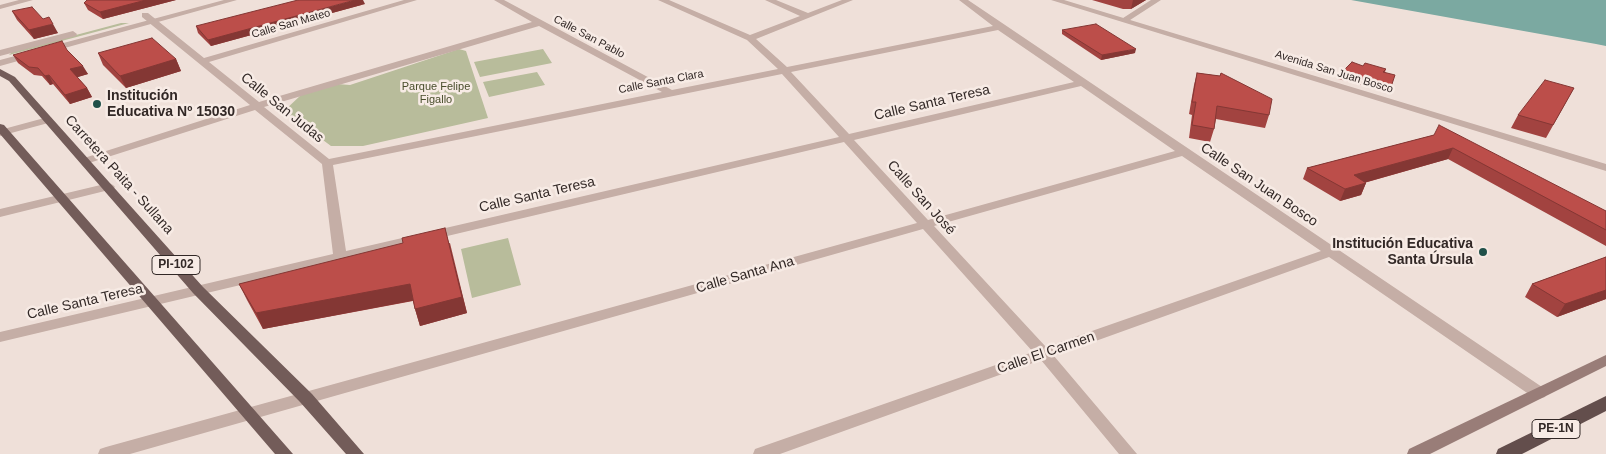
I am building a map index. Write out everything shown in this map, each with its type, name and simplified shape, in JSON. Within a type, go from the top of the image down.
[{"type":"highway","name":"PE-1N","points":[[1505,454],[1606,403]]},
{"type":"main road","name":"Carretera Paita - Sullana","points":[[0,72],[12,79],[198,290],[306,398],[356,454]]},
{"type":"main road","name":"PI-102","points":[[1,131],[65,199],[285,454]]},
{"type":"main road","points":[[1415,454],[1606,360]]},
{"type":"street","points":[[0,7],[29,0]]},
{"type":"street","points":[[0,63],[206,0]]},
{"type":"street","points":[[0,53],[233,0]]},
{"type":"street","name":"Calle San Mateo","points":[[203,61],[413,0]]},
{"type":"street","name":"Calle San Pablo","points":[[498,0],[670,92]]},
{"type":"street","name":"Calle San José","points":[[662,0],[750,38],[784,70],[1044,354],[1129,454]]},
{"type":"street","points":[[768,0],[808,16]]},
{"type":"street","points":[[750,38],[849,0]]},
{"type":"street","name":"Calle San Juan Bosco","points":[[963,0],[1538,393]]},
{"type":"street","name":"Avenida San Juan Bosco","points":[[1056,0],[1606,168]]},
{"type":"street","points":[[1124,20],[1157,0]]},
{"type":"street","name":"Calle San Judas","points":[[149,18],[327,163],[340,257]]},
{"type":"street","points":[[85,161],[256,106],[538,22]]},
{"type":"street","name":"Calle Santa Clara","points":[[327,163],[670,92],[1000,27]]},
{"type":"street","name":"Calle Santa Teresa","points":[[0,337],[1082,83]]},
{"type":"street","points":[[1,131],[48,120]]},
{"type":"street","name":"Calle Santa Ana","points":[[106,454],[1184,152]]},
{"type":"street","points":[[0,212],[65,199],[109,187]]},
{"type":"street","name":"Calle El Carmen","points":[[761,454],[1331,252]]},
{"type":"green space","points":[[121,23],[129,23],[9,55],[12,52]]},
{"type":"green space","name":"Parque Felipe Figallo","points":[[459,49],[466,51],[488,118],[363,146],[331,146],[284,111],[301,95],[337,84],[350,85]]},
{"type":"green space","points":[[543,49],[552,63],[480,77],[474,62]]},
{"type":"green space","points":[[537,72],[545,85],[489,97],[483,82]]},
{"type":"green space","points":[[508,238],[521,285],[472,298],[461,249]]},
{"type":"water","points":[[1351,0],[1606,0],[1606,46],[1596,44]]},
{"type":"building","points":[[87,0],[146,0],[100,12],[84,3]]},
{"type":"building","points":[[298,0],[355,0],[208,40],[196,26]]},
{"type":"building","points":[[32,7],[43,19],[49,17],[53,24],[29,30],[12,11]]},
{"type":"building","points":[[1096,24],[1136,49],[1102,55],[1062,30]]},
{"type":"building","points":[[152,38],[176,59],[120,76],[98,53]]},
{"type":"building","points":[[62,41],[67,50],[83,66],[70,69],[87,88],[65,95],[49,75],[45,76],[38,68],[29,67],[13,55]]},
{"type":"building","points":[[1352,62],[1363,66],[1365,63],[1386,69],[1383,72],[1395,75],[1391,87],[1340,74]]},
{"type":"building","points":[[1197,73],[1220,76],[1221,73],[1272,99],[1269,115],[1217,106],[1214,129],[1192,125],[1196,102],[1192,102]]},
{"type":"building","points":[[1545,80],[1574,88],[1553,125],[1518,115]]},
{"type":"building","points":[[1439,125],[1606,211],[1606,230],[1453,148],[1354,175],[1366,183],[1345,189],[1307,168],[1434,135]]},
{"type":"building","points":[[445,228],[462,297],[415,309],[410,284],[256,313],[239,284],[403,243],[402,238]]},
{"type":"building","points":[[1606,257],[1606,290],[1565,304],[1532,284]]},
{"type":"place","name":"Institución Educativa Nº 15030","points":[[97,104]]},
{"type":"place","name":"Institución Educativa Santa Úrsula","points":[[1483,252]]}]
